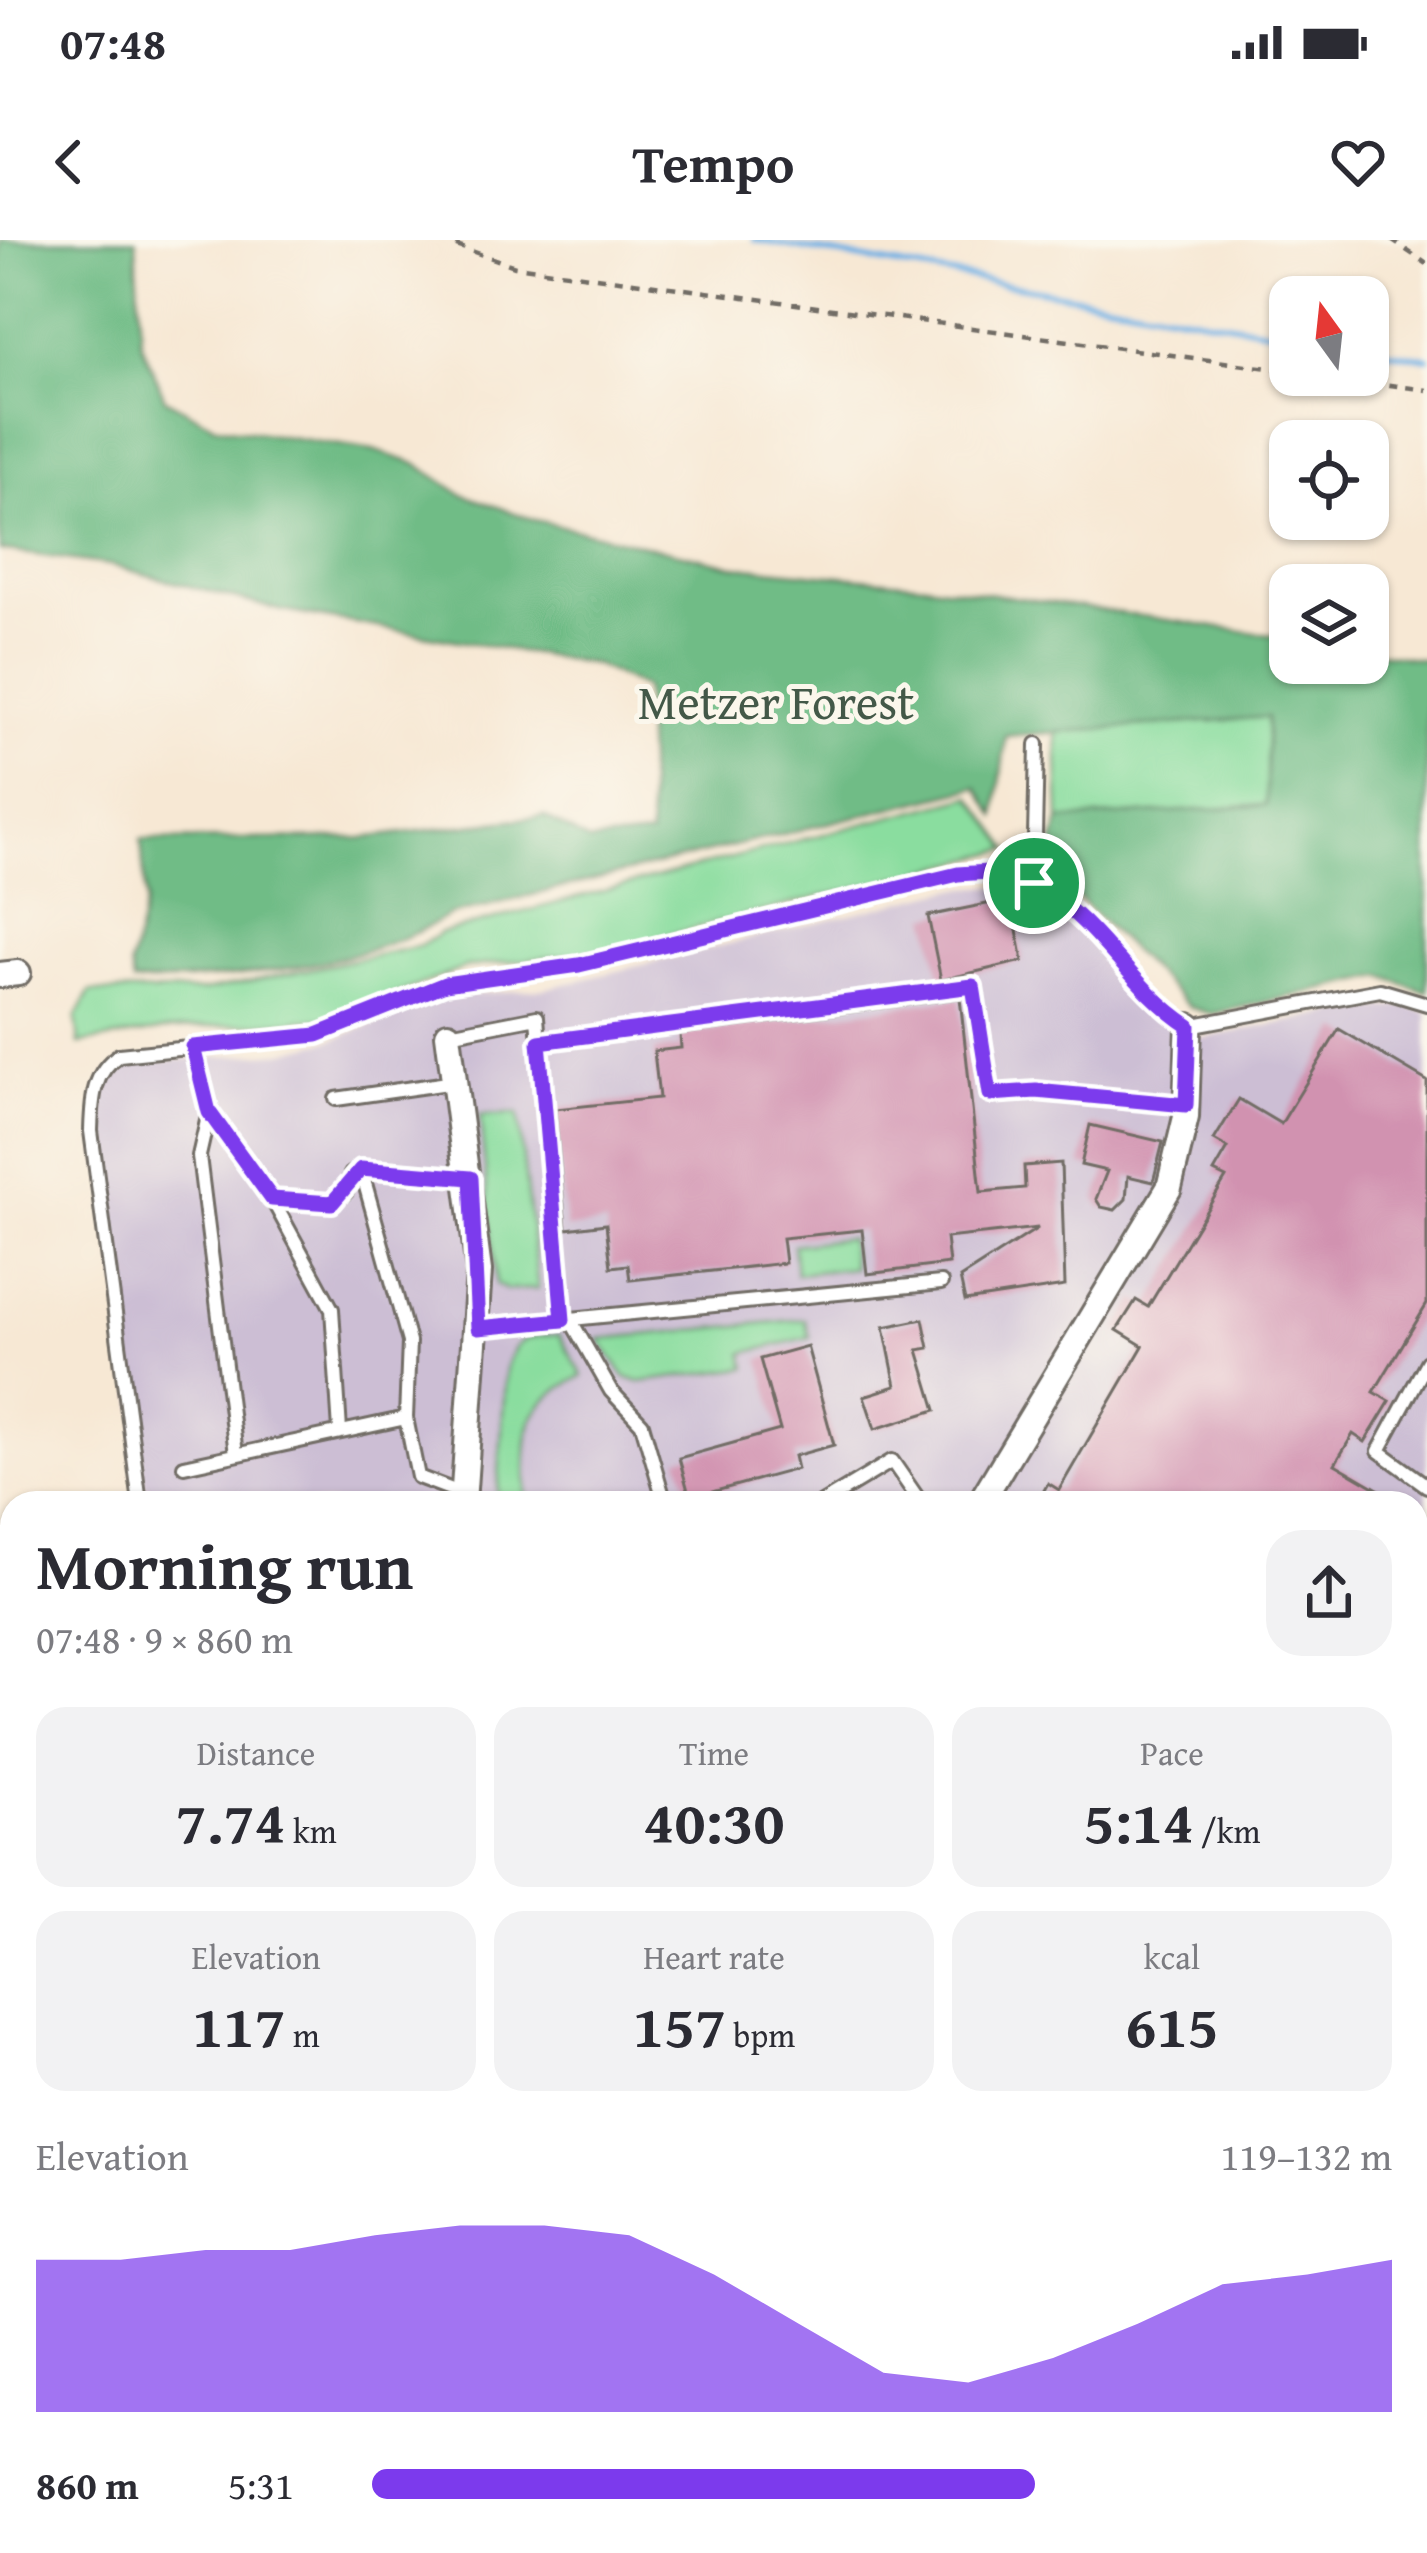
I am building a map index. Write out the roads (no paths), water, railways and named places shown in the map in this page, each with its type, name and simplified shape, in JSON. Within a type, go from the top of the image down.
[{"type":"street","points":[[987,1491],[1169,1188],[1186,1105],[1189,1026]]},
{"type":"street","points":[[448,1034],[471,1178],[478,1328],[465,1491]]},
{"type":"lane","points":[[1034,883],[1037,743]]},
{"type":"lane","points":[[139,1491],[92,1105],[104,1066],[119,1055],[317,1035],[445,984],[579,965],[958,874],[988,872],[1034,883],[1072,907],[1189,1026],[1381,990],[1427,1004]]},
{"type":"lane","points":[[539,1042],[973,986],[990,1094],[1036,1091],[1186,1105]]},
{"type":"lane","points":[[448,1034],[537,1018],[566,1320],[611,1390],[642,1424],[662,1491]]},
{"type":"lane","points":[[193,1047],[209,1112],[272,1199],[332,1309],[340,1431]]},
{"type":"lane","points":[[336,1099],[456,1082]]},
{"type":"lane","points":[[209,1112],[199,1156],[236,1454]]},
{"type":"lane","points":[[272,1199],[332,1203],[361,1169]]},
{"type":"lane","points":[[361,1169],[471,1178]]},
{"type":"lane","points":[[361,1169],[410,1342],[406,1418],[418,1477],[447,1491]]},
{"type":"lane","points":[[478,1328],[940,1283]]},
{"type":"lane","points":[[1427,1362],[1379,1451],[1427,1486]]},
{"type":"lane","points":[[184,1466],[406,1418]]},
{"type":"lane","points":[[841,1491],[892,1461],[913,1491]]},
{"type":"waterway","points":[[754,240],[1269,330]]},
{"type":"waterway","points":[[1389,352],[1427,358]]},
{"type":"park label","name":"Metzer Forest","points":[[776,701]]}]
